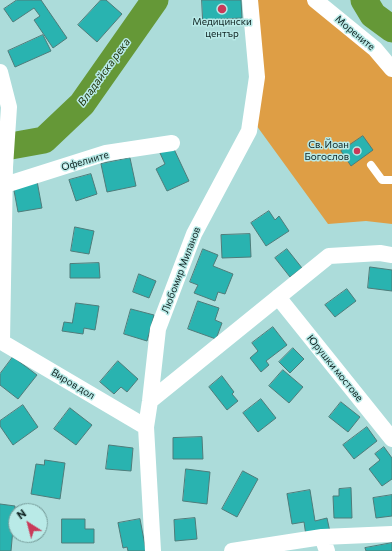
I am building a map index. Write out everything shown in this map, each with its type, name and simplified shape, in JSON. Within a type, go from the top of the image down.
[{"type":"street","name":"Любомир Миланов","points":[[153,551],[146,427],[158,329],[194,234],[249,131],[257,77],[250,0]]},
{"type":"street","name":"Морените","points":[[315,0],[375,49],[392,69]]},
{"type":"street","points":[[0,72],[9,108],[4,130],[5,167],[2,185],[1,341]]},
{"type":"street","name":"Офелиите","points":[[2,185],[106,153],[172,143]]},
{"type":"street","points":[[150,401],[329,256],[380,253],[392,255]]},
{"type":"street","name":"Юрушки мостове","points":[[278,297],[392,439]]},
{"type":"street","name":"Виров дол","points":[[1,341],[146,427]]},
{"type":"street","points":[[232,551],[324,544],[392,534]]},
{"type":"lane","points":[[370,165],[382,180],[392,180]]},
{"type":"shaded area","points":[[250,0],[315,0],[392,69],[392,224],[366,221],[328,224],[251,118]]},
{"type":"building","points":[[17,0],[41,0],[67,38],[53,48],[34,20],[40,16],[34,8],[13,22],[4,9]]},
{"type":"building","points":[[101,0],[106,0],[122,14],[97,42],[78,25]]},
{"type":"building","name":"Медицински център","points":[[202,0],[241,0],[242,18],[203,20]]},
{"type":"building","points":[[43,35],[51,51],[15,67],[8,51]]},
{"type":"building","name":"Св. Йоан Богослов","points":[[363,136],[373,150],[351,166],[341,151]]},
{"type":"building","points":[[173,147],[189,181],[167,191],[156,169],[165,164],[160,153]]},
{"type":"building","points":[[130,158],[136,186],[107,192],[101,164]]},
{"type":"building","points":[[91,174],[97,194],[76,201],[69,180]]},
{"type":"building","points":[[37,181],[42,208],[18,212],[13,185]]},
{"type":"building","points":[[269,211],[275,220],[279,216],[289,231],[266,246],[251,223]]},
{"type":"building","points":[[75,227],[94,231],[89,254],[71,251]]},
{"type":"building","points":[[250,234],[251,257],[222,258],[221,235]]},
{"type":"building","points":[[203,249],[218,255],[213,266],[233,274],[225,294],[218,292],[215,301],[194,293],[198,285],[190,282]]},
{"type":"building","points":[[287,249],[302,268],[290,277],[275,258]]},
{"type":"building","points":[[99,263],[100,278],[70,278],[70,264]]},
{"type":"building","points":[[370,267],[392,270],[392,291],[368,288]]},
{"type":"building","points":[[139,274],[156,281],[149,298],[133,292]]},
{"type":"building","points":[[347,289],[356,301],[335,317],[325,305]]},
{"type":"building","points":[[198,301],[219,308],[215,320],[222,323],[216,339],[188,329]]},
{"type":"building","points":[[76,303],[99,306],[95,330],[84,328],[83,334],[62,331],[64,322],[72,323]]},
{"type":"building","points":[[131,309],[154,315],[147,341],[124,334]]},
{"type":"building","points":[[273,327],[287,345],[266,361],[269,365],[261,372],[250,358],[258,351],[252,343]]},
{"type":"building","points":[[293,348],[304,359],[290,373],[279,362]]},
{"type":"building","points":[[13,357],[37,375],[18,399],[0,385],[0,374]]},
{"type":"building","points":[[118,361],[138,379],[127,392],[121,387],[114,394],[100,382]]},
{"type":"building","points":[[283,370],[303,387],[289,403],[269,386]]},
{"type":"building","points":[[222,376],[234,392],[232,394],[238,401],[227,410],[209,387]]},
{"type":"building","points":[[261,399],[276,418],[258,432],[243,413]]},
{"type":"building","points":[[341,402],[360,417],[348,432],[329,417]]},
{"type":"building","points":[[23,405],[38,427],[13,445],[0,426],[0,421]]},
{"type":"building","points":[[70,408],[92,425],[76,445],[54,429]]},
{"type":"building","points":[[367,427],[377,441],[354,459],[343,445]]},
{"type":"building","points":[[202,437],[203,459],[173,459],[173,438]]},
{"type":"building","points":[[109,445],[133,448],[131,471],[106,469]]},
{"type":"building","points":[[384,447],[392,458],[392,479],[382,486],[369,469],[380,460],[375,454]]},
{"type":"building","points":[[45,460],[65,463],[60,499],[31,494],[36,464],[44,465]]},
{"type":"building","points":[[186,469],[210,472],[207,504],[183,501]]},
{"type":"building","points":[[243,471],[258,479],[237,517],[222,509]]},
{"type":"building","points":[[351,488],[352,518],[334,518],[333,496],[339,496],[339,489]]},
{"type":"building","points":[[310,490],[315,521],[327,518],[330,532],[306,536],[304,522],[292,524],[287,494]]},
{"type":"building","points":[[392,495],[392,516],[376,518],[373,498]]},
{"type":"building","points":[[0,504],[8,505],[8,543],[12,543],[11,551],[0,551]]},
{"type":"building","points":[[195,518],[197,539],[175,541],[174,520]]},
{"type":"building","points":[[62,519],[85,519],[85,529],[94,529],[94,543],[62,543]]},
{"type":"building","points":[[140,519],[146,551],[128,551],[127,547],[123,548],[118,523]]},
{"type":"building","points":[[392,543],[392,551],[366,551],[365,548]]},
{"type":"waterway","name":"Владайска река","points":[[0,148],[44,140],[82,104],[155,0]]},
{"type":"waterway","name":"Владайска река","points":[[364,0],[373,15],[392,29]]},
{"type":"place","name":"Медицински център","points":[[222,9]]},
{"type":"place","name":"Св. Йоан Богослов","points":[[357,151]]}]
